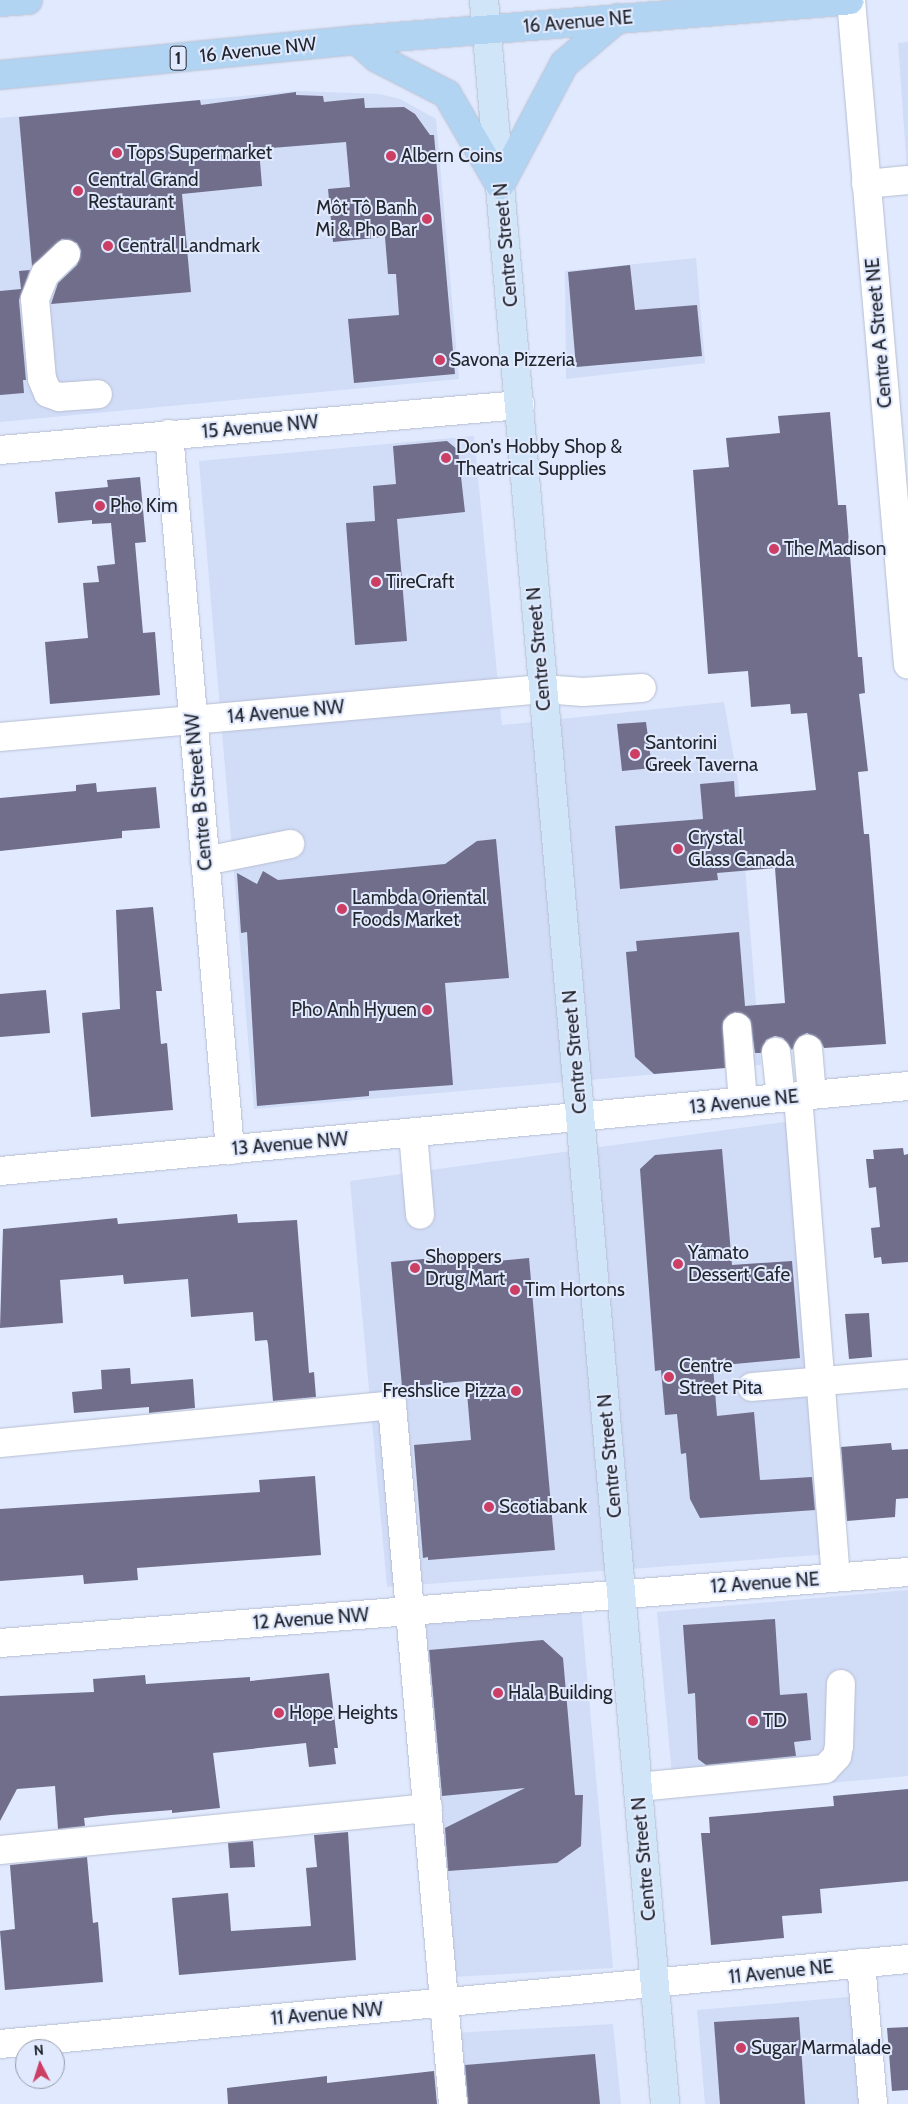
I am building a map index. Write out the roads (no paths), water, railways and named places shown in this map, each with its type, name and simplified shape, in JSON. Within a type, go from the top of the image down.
[{"type":"highway","points":[[0,2],[28,0]]},
{"type":"highway","name":"16 Avenue NE","points":[[487,31],[618,18],[850,0]]},
{"type":"highway","points":[[500,185],[564,64],[618,18]]},
{"type":"highway","name":"16 Avenue NW","points":[[0,75],[357,40],[487,31]]},
{"type":"highway","points":[[357,40],[377,58],[447,94],[500,185]]},
{"type":"main road","name":"Centre Street N","points":[[484,0],[665,2104]]},
{"type":"street","name":"Centre A Street NE","points":[[850,0],[908,665]]},
{"type":"street","points":[[866,184],[908,180]]},
{"type":"street","points":[[66,254],[44,274],[35,298],[43,385],[48,392],[59,397],[98,394]]},
{"type":"street","name":"15 Avenue NW","points":[[0,450],[520,405]]},
{"type":"street","name":"Centre B Street NW","points":[[168,434],[230,1150]]},
{"type":"street","name":"14 Avenue NW","points":[[0,737],[542,689],[584,692],[642,688]]},
{"type":"street","points":[[205,861],[290,844]]},
{"type":"street","points":[[737,1027],[743,1102]]},
{"type":"street","points":[[808,1049],[797,1096],[822,1382],[836,1577]]},
{"type":"street","points":[[776,1052],[797,1096]]},
{"type":"street","name":"13 Avenue NE","points":[[581,1118],[908,1086]]},
{"type":"street","name":"13 Avenue NW","points":[[0,1171],[581,1118]]},
{"type":"street","points":[[413,1133],[420,1215]]},
{"type":"street","points":[[752,1387],[908,1374]]},
{"type":"street","points":[[0,1443],[392,1405],[412,1611],[453,2104]]},
{"type":"street","name":"12 Avenue NE","points":[[621,1593],[908,1572]]},
{"type":"street","name":"12 Avenue NW","points":[[0,1643],[621,1593]]},
{"type":"street","points":[[638,1787],[825,1769],[837,1756],[842,1684]]},
{"type":"street","points":[[0,1850],[428,1808]]},
{"type":"street","name":"11 Avenue NE","points":[[655,1985],[908,1959]]},
{"type":"street","points":[[861,1963],[873,2104]]},
{"type":"street","name":"11 Avenue NW","points":[[0,2044],[655,1985]]},
{"type":"place","name":"Tops Supermarket","points":[[117,153]]},
{"type":"place","name":"Albern Coins","points":[[391,156]]},
{"type":"place","name":"Central Grand Restaurant","points":[[78,191]]},
{"type":"place","name":"Môt Tô Banh Mi & Pho Bar","points":[[427,219]]},
{"type":"place","name":"Central Landmark","points":[[108,246]]},
{"type":"place","name":"Savona Pizzeria","points":[[440,360]]},
{"type":"place","name":"Don's Hobby Shop & Theatrical Supplies","points":[[446,458]]},
{"type":"place","name":"Pho Kim","points":[[100,506]]},
{"type":"place","name":"The Madison","points":[[774,549]]},
{"type":"place","name":"TireCraft","points":[[376,582]]},
{"type":"place","name":"Santorini Greek Taverna","points":[[635,754]]},
{"type":"place","name":"Crystal Glass Canada","points":[[678,849]]},
{"type":"place","name":"Lambda Oriental Foods Market","points":[[342,909]]},
{"type":"place","name":"Pho Anh Hyuen","points":[[427,1010]]},
{"type":"place","name":"Yamato Dessert Cafe","points":[[678,1264]]},
{"type":"place","name":"Shoppers Drug Mart","points":[[415,1268]]},
{"type":"place","name":"Tim Hortons","points":[[515,1290]]},
{"type":"place","name":"Centre Street Pita","points":[[669,1377]]},
{"type":"place","name":"Freshslice Pizza","points":[[516,1391]]},
{"type":"place","name":"Scotiabank","points":[[489,1507]]},
{"type":"place","name":"Hala Building","points":[[498,1693]]},
{"type":"place","name":"Hope Heights","points":[[279,1713]]},
{"type":"place","name":"TD","points":[[753,1721]]},
{"type":"place","name":"Sugar Marmalade","points":[[741,2048]]}]
